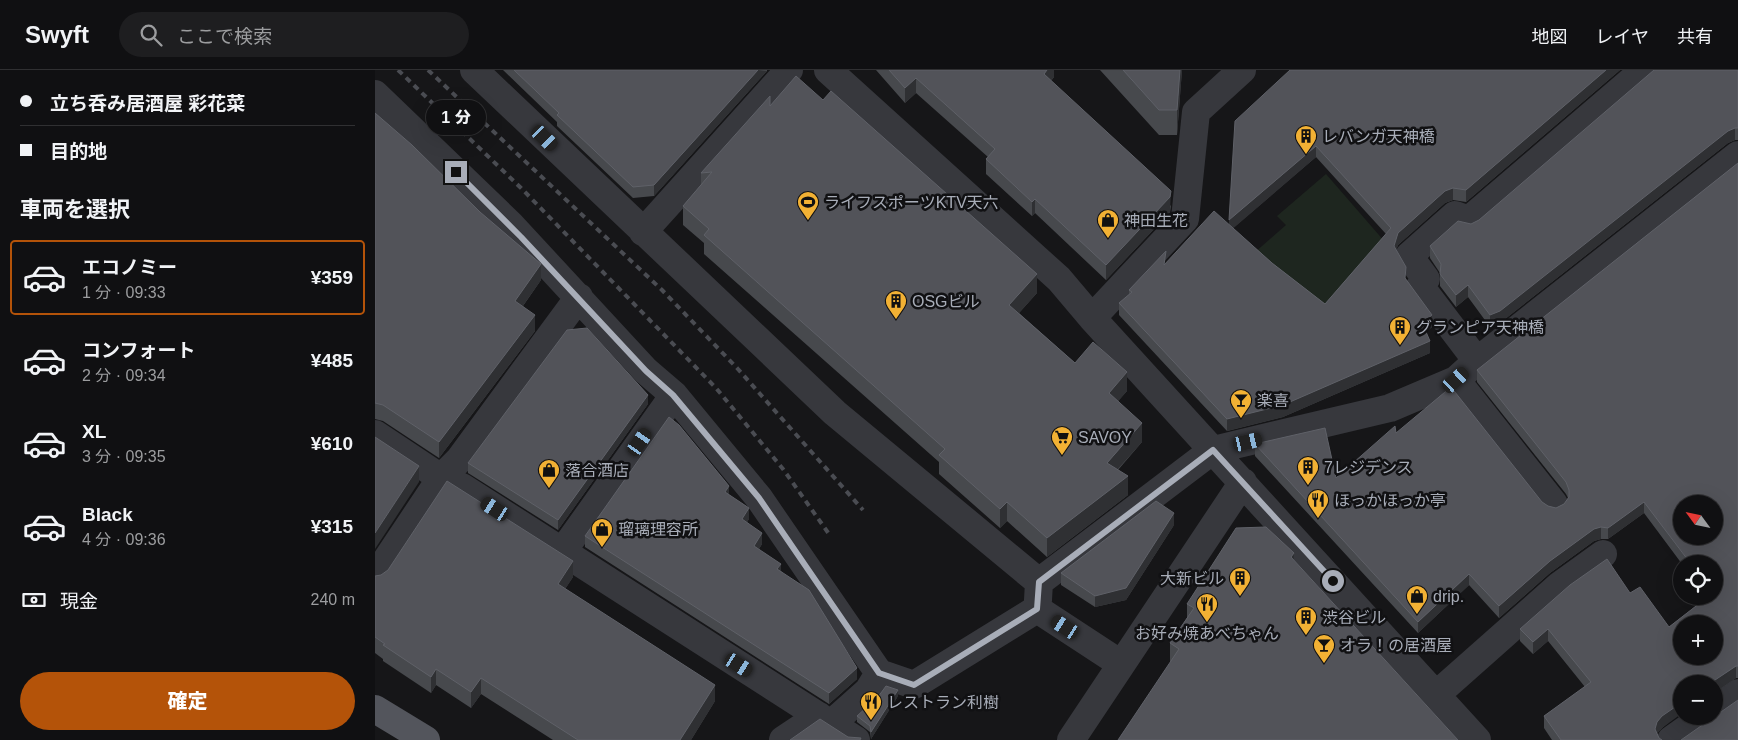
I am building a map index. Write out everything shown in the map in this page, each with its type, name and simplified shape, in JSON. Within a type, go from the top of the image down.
[{"type":"main road","points":[[375,709],[426,740]]},
{"type":"street","points":[[474,70],[835,414],[1038,595],[1121,664]]},
{"type":"street","points":[[643,232],[789,70]]},
{"type":"street","points":[[828,70],[1059,279],[1092,318],[1477,740]]},
{"type":"street","points":[[1092,318],[1185,219],[1196,112],[1242,70]]},
{"type":"street","points":[[1477,361],[1420,286],[1426,279],[1409,256],[1455,215],[1469,220],[1644,70]]},
{"type":"street","points":[[375,94],[509,224],[646,371],[673,395],[759,498],[879,673],[914,685],[1038,595],[1213,450],[1390,408],[1456,380],[1477,361],[1738,155]]},
{"type":"street","points":[[375,577],[441,478],[459,460],[579,297]]},
{"type":"street","points":[[1456,380],[1554,504]]},
{"type":"street","points":[[562,552],[673,395]]},
{"type":"street","points":[[375,434],[441,478],[461,487],[856,740]]},
{"type":"street","points":[[1071,740],[1243,482]]},
{"type":"street","points":[[1437,694],[1560,584],[1603,554]]},
{"type":"street","points":[[783,740],[825,720],[868,691],[879,673]]},
{"type":"street","points":[[1723,704],[1738,693]]},
{"type":"street","points":[[1671,740],[1692,725]]},
{"type":"shaded area","points":[[1326,174],[1385,242],[1324,311],[1254,253],[1286,225],[1277,216]]},
{"type":"building","points":[[514,70],[758,70],[654,185],[633,187],[557,115],[559,113]]},
{"type":"building","points":[[889,70],[1047,70],[1044,74],[1171,191],[1170,197],[1106,265],[1035,199],[1032,202],[986,159],[995,149],[916,78],[905,88]]},
{"type":"building","points":[[1123,70],[1180,70],[1177,110],[1159,110]]},
{"type":"building","points":[[1290,70],[1606,70],[1466,190],[1453,188],[1445,191],[1398,233],[1394,246],[1406,267],[1405,278],[1432,315],[1422,323],[1430,341],[1283,405],[1227,419],[1119,303],[1132,292],[1129,290],[1166,251],[1164,265],[1214,211],[1272,263],[1325,304],[1391,228],[1316,146],[1229,220],[1235,121]]},
{"type":"building","points":[[1654,70],[1738,70],[1738,128],[1728,131],[1500,311],[1490,315],[1468,285],[1456,295],[1440,274],[1441,264],[1430,246],[1458,221],[1471,224],[1479,220]]},
{"type":"building","name":"OSGビル","points":[[796,76],[823,100],[831,91],[1037,274],[1009,305],[1075,363],[1093,342],[1127,372],[1109,393],[1142,423],[1107,463],[1128,476],[1047,538],[1007,502],[1000,509],[939,455],[945,449],[704,235],[709,229],[683,206],[712,172],[701,173],[770,96],[770,106]]},
{"type":"building","points":[[375,113],[412,145],[480,212],[541,264],[515,301],[535,315],[439,442],[383,405],[375,403]]},
{"type":"building","points":[[1738,163],[1738,666],[1722,675],[1673,675],[1673,708],[1662,716],[1657,722],[1655,729],[1662,740],[1561,740],[1544,716],[1591,682],[1548,629],[1533,642],[1520,629],[1570,585],[1607,559],[1630,593],[1640,587],[1669,627],[1673,624],[1673,665],[1723,665],[1723,615],[1684,615],[1697,605],[1723,605],[1723,555],[1684,555],[1677,545],[1723,545],[1723,495],[1673,495],[1673,540],[1644,502],[1608,528],[1594,529],[1550,561],[1499,606],[1469,574],[1418,622],[1255,444],[1325,428],[1336,478],[1395,426],[1396,433],[1451,387],[1542,502],[1556,508],[1564,504],[1569,497],[1566,482],[1477,370]]},
{"type":"building","points":[[587,328],[648,395],[558,520],[468,463],[567,330]]},
{"type":"building","points":[[669,417],[679,425],[729,486],[725,492],[749,508],[742,519],[762,533],[754,546],[781,564],[777,569],[809,590],[857,668],[829,693],[585,536]]},
{"type":"building","points":[[375,437],[419,466],[375,533]]},
{"type":"building","points":[[447,481],[573,561],[558,584],[715,685],[680,740],[578,740],[481,678],[471,692],[436,669],[431,677],[383,645],[385,644],[375,637],[375,576],[381,575],[388,570]]},
{"type":"building","points":[[1156,501],[1174,513],[1126,588],[1095,596],[1061,573]]},
{"type":"building","points":[[1266,527],[1294,553],[1291,557],[1458,740],[1118,740],[1179,649],[1170,643],[1194,608],[1187,604],[1236,528]]},
{"type":"building","name":"レストラン利樹","points":[[886,686],[898,690],[871,732],[870,726],[857,716],[878,697]]},
{"type":"building","points":[[1738,700],[1738,740],[1681,740],[1702,725],[1723,725],[1723,711]]},
{"type":"building","points":[[820,719],[848,737],[861,738],[860,740],[790,740]]},
{"type":"railway","points":[[398,70],[521,188],[716,388],[783,469],[829,534]]},
{"type":"railway","points":[[428,70],[662,290],[737,368],[863,510]]},
{"type":"place","name":"レバンガ天神橋","points":[[1306,155]]},
{"type":"place","name":"ライフスポーツKTV天六","points":[[808,221]]},
{"type":"place","name":"神田生花","points":[[1108,239]]},
{"type":"place","name":"OSGビル","points":[[896,320]]},
{"type":"place","name":"グランピア天神橋","points":[[1400,346]]},
{"type":"place","name":"楽喜","points":[[1241,419]]},
{"type":"place","name":"SAVOY","points":[[1062,456]]},
{"type":"place","name":"7レジデンス","points":[[1308,486]]},
{"type":"place","name":"落合酒店","points":[[549,489]]},
{"type":"place","name":"ほっかほっか亭","points":[[1318,519]]},
{"type":"place","name":"瑠璃理容所","points":[[602,548]]},
{"type":"place","name":"大新ビル","points":[[1240,597]]},
{"type":"place","name":"drip.","points":[[1417,615]]},
{"type":"place","name":"お好み焼あべちゃん","points":[[1207,623]]},
{"type":"place","name":"渋谷ビル","points":[[1306,636]]},
{"type":"place","name":"オラ！の居酒屋","points":[[1324,664]]},
{"type":"place","name":"レストラン利樹","points":[[871,721]]},
{"type":"route","points":[[456,172],[579,297],[646,371],[673,395],[759,498],[879,673],[914,685],[1037,609],[1039,582],[1213,450],[1333,581]]}]
